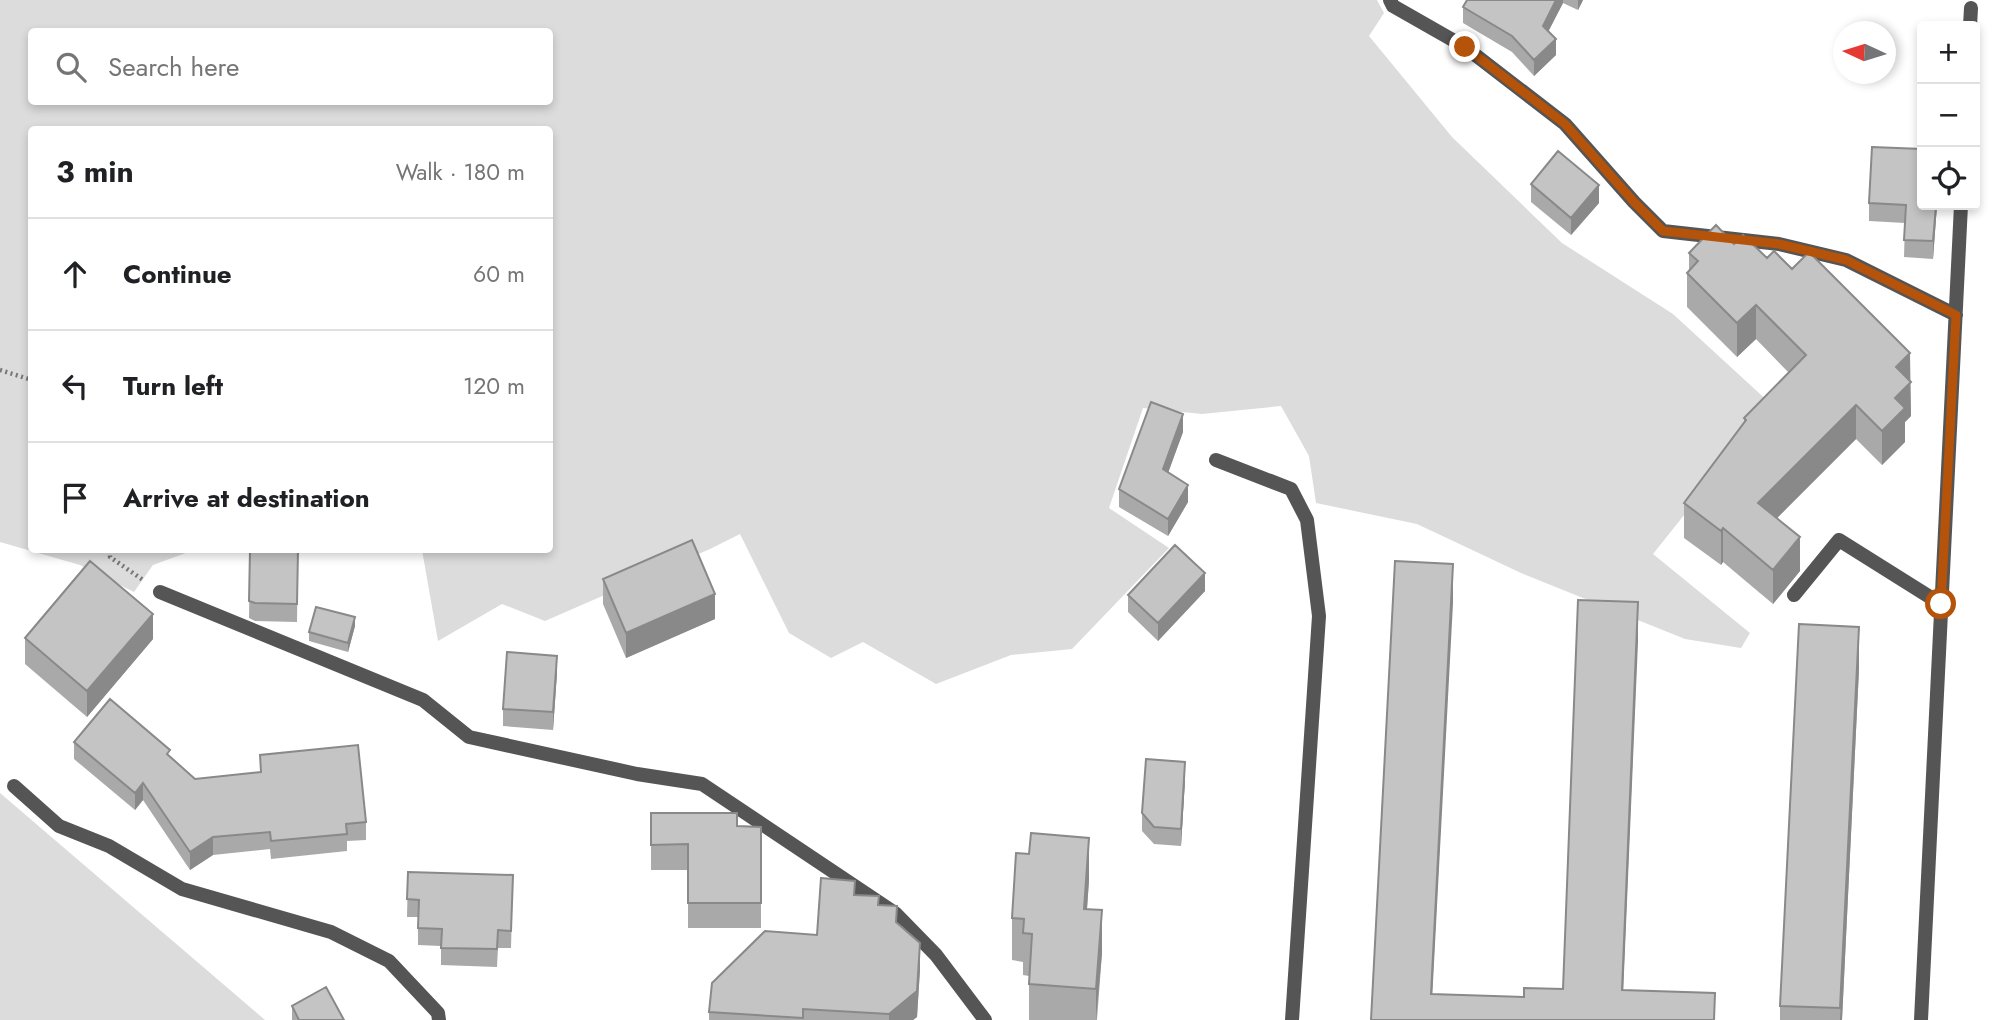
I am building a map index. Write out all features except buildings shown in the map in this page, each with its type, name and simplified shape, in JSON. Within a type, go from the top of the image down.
[{"type":"street","points":[[1390,0],[1393,6],[1465,47],[1565,124],[1663,231],[1779,244],[1846,260],[1956,315]]},
{"type":"street","points":[[1970,21],[1971,8]]},
{"type":"street","points":[[1921,1020],[1961,210]]},
{"type":"street","points":[[1216,460],[1290,489],[1307,520],[1319,616],[1292,1020]]},
{"type":"street","points":[[1794,595],[1839,540],[1941,604]]},
{"type":"street","points":[[160,592],[423,700],[468,737],[637,774],[702,784],[895,913],[936,955],[985,1020]]},
{"type":"street","points":[[14,786],[59,827],[109,846],[182,889],[331,932],[389,961],[438,1013],[439,1020]]},
{"type":"path","points":[[0,370],[28,379]]},
{"type":"path","points":[[110,553],[110,557],[160,592]]},
{"type":"shaded area","points":[[0,0],[1377,0],[1384,13],[1369,36],[1452,137],[1562,243],[1673,314],[1772,405],[1653,554],[1750,633],[1741,648],[1685,639],[1521,573],[1417,524],[1316,503],[1309,456],[1281,406],[1202,414],[1143,408],[1109,508],[1169,548],[1072,649],[1011,655],[936,684],[863,642],[831,658],[789,633],[740,534],[545,621],[502,604],[438,641],[423,553],[553,553],[553,126],[28,126],[28,550],[0,542]]},
{"type":"shaded area","points":[[38,553],[186,553],[153,565],[134,592],[80,565]]},
{"type":"shaded area","points":[[0,793],[265,1020],[0,1020]]},
{"type":"route","points":[[1465,47],[1565,124],[1663,231],[1779,244],[1846,260],[1956,315],[1941,604]]}]
